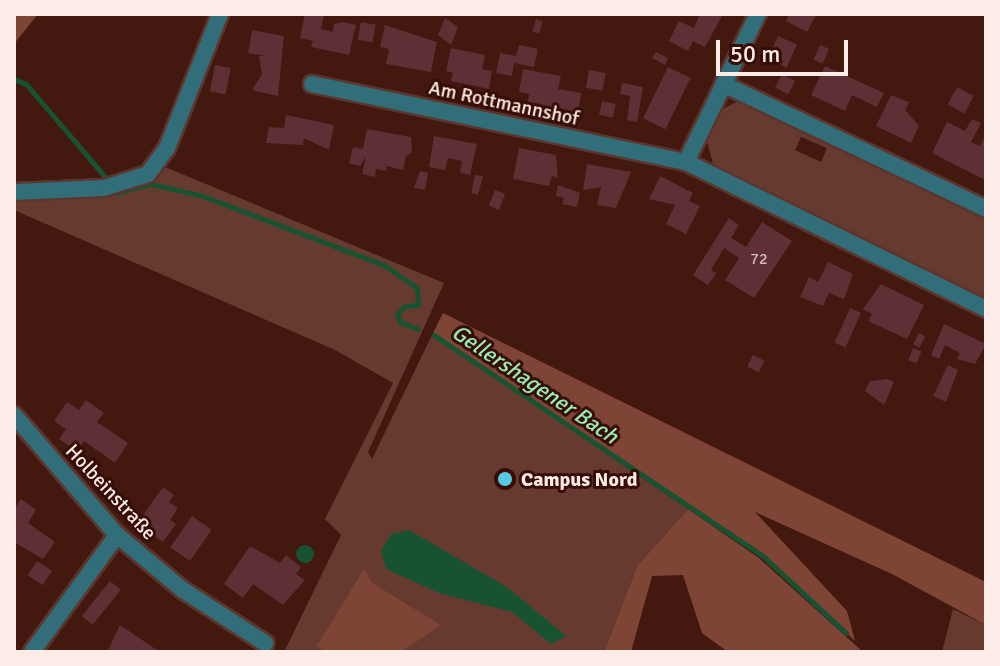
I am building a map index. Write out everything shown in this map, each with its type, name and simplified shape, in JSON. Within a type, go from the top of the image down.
[{"type":"street","points":[[14,192],[104,188],[148,174],[167,148],[190,79],[220,14]]},
{"type":"street","points":[[686,162],[758,14]]},
{"type":"street","name":"Am Rottmannshof","points":[[312,84],[686,162],[986,309]]},
{"type":"street","points":[[723,84],[986,209]]},
{"type":"street","name":"Holbeinstraße","points":[[14,415],[117,535],[183,590],[265,643]]},
{"type":"street","points":[[32,652],[117,535]]},
{"type":"shaded area","points":[[14,14],[38,14],[14,44]]},
{"type":"shaded area","points":[[740,100],[986,218],[986,300],[714,167],[706,138],[719,111]],"holes":[[[801,137],[827,148],[821,162],[795,150]]]},
{"type":"shaded area","name":"Campus Nord","points":[[144,165],[165,167],[444,283],[368,452],[372,459],[432,335],[688,509],[637,566],[604,652],[284,652],[341,535],[325,519],[393,383],[335,350],[14,210],[14,188],[104,180]]},
{"type":"shaded area","points":[[443,313],[986,582],[986,625],[892,574],[755,512],[847,611],[855,641],[765,555],[433,333]]},
{"type":"shaded area","points":[[688,509],[759,558],[863,652],[728,652],[702,633],[683,575],[652,576],[631,652],[604,652],[637,566]]},
{"type":"shaded area","points":[[409,530],[507,587],[566,636],[551,644],[512,612],[439,593],[386,569],[381,551],[391,534]]},
{"type":"shaded area","points":[[305,545],[314,554],[305,563],[296,554]]},
{"type":"shaded area","points":[[364,569],[372,583],[441,625],[401,652],[327,652],[317,646]]},
{"type":"shaded area","points":[[953,609],[986,625],[986,652],[942,652]]},
{"type":"building","points":[[305,14],[324,14],[321,29],[333,32],[334,24],[343,22],[356,25],[349,55],[311,47],[313,41],[300,38]]},
{"type":"building","points":[[700,14],[723,14],[705,47],[693,41],[688,51],[669,41],[679,21],[694,28]]},
{"type":"building","points":[[789,14],[817,14],[807,32],[786,21]]},
{"type":"building","points":[[445,18],[458,27],[451,45],[438,35]]},
{"type":"building","points":[[536,19],[543,21],[539,33],[532,31]]},
{"type":"building","points":[[361,22],[376,25],[372,43],[358,40]]},
{"type":"building","points":[[385,25],[437,42],[431,72],[386,64],[389,49],[380,47]]},
{"type":"building","points":[[252,30],[284,36],[278,96],[252,90],[262,74],[259,56],[265,56],[248,53]]},
{"type":"building","points":[[778,36],[797,45],[786,68],[767,59]]},
{"type":"building","points":[[519,45],[538,49],[534,67],[514,63],[512,76],[496,73],[500,53],[516,56]]},
{"type":"building","points":[[820,45],[829,49],[823,64],[813,60]]},
{"type":"building","points":[[451,48],[485,55],[482,69],[492,71],[489,89],[451,81],[453,73],[446,71]]},
{"type":"building","points":[[656,52],[668,58],[665,65],[652,58]]},
{"type":"building","points":[[215,65],[231,68],[226,95],[210,92]]},
{"type":"building","points":[[825,66],[884,93],[877,107],[852,95],[845,111],[811,95]]},
{"type":"building","points":[[668,67],[690,78],[665,129],[643,118]]},
{"type":"building","points":[[523,69],[561,76],[558,89],[581,93],[578,112],[528,102],[529,94],[519,92]]},
{"type":"building","points":[[589,70],[606,73],[603,91],[586,88]]},
{"type":"building","points":[[782,74],[795,81],[788,94],[775,87]]},
{"type":"building","points":[[622,83],[643,87],[637,122],[627,120],[630,96],[620,94]]},
{"type":"building","points":[[957,87],[974,96],[964,114],[948,105]]},
{"type":"building","points":[[891,95],[909,102],[905,110],[919,126],[911,143],[876,126]]},
{"type":"building","points":[[602,101],[616,104],[613,118],[599,115]]},
{"type":"building","points":[[286,115],[334,125],[329,150],[304,138],[303,145],[266,143],[269,127],[284,128]]},
{"type":"building","points":[[972,119],[981,123],[971,142],[980,146],[986,133],[985,180],[932,153],[947,122],[965,131]]},
{"type":"building","points":[[367,129],[411,137],[412,153],[406,156],[403,170],[386,166],[386,171],[376,169],[375,177],[362,174],[366,157],[360,166],[349,163],[353,147],[363,149]]},
{"type":"building","points":[[434,136],[477,144],[470,175],[460,173],[462,161],[448,158],[445,170],[429,167]]},
{"type":"building","points":[[519,148],[556,155],[558,178],[552,176],[549,186],[513,179]]},
{"type":"building","points":[[587,164],[631,172],[616,208],[597,205],[601,187],[583,190]]},
{"type":"building","points":[[420,171],[428,173],[425,190],[414,188]]},
{"type":"building","points":[[475,175],[483,176],[478,195],[471,193]]},
{"type":"building","points":[[660,176],[693,193],[689,201],[700,206],[686,234],[666,224],[675,205],[649,199]]},
{"type":"building","points":[[558,185],[580,193],[577,207],[562,204],[564,198],[556,196]]},
{"type":"building","points":[[495,190],[505,194],[499,210],[489,206]]},
{"type":"building","points":[[729,218],[739,225],[731,238],[746,247],[762,222],[792,241],[754,298],[725,280],[739,258],[724,248],[711,270],[716,273],[708,285],[693,275]]},
{"type":"building","points":[[828,262],[853,274],[844,299],[829,293],[823,306],[800,297],[809,277],[818,282]]},
{"type":"building","points":[[881,284],[924,305],[907,339],[868,321],[872,314],[863,309]]},
{"type":"building","points":[[850,308],[861,313],[846,348],[835,343]]},
{"type":"building","points":[[944,324],[986,344],[975,364],[957,359],[960,353],[945,345],[939,359],[931,355]]},
{"type":"building","points":[[919,333],[925,336],[919,348],[913,345]]},
{"type":"building","points":[[913,348],[921,351],[917,363],[908,360]]},
{"type":"building","points":[[753,355],[765,361],[759,372],[747,367]]},
{"type":"building","points":[[948,365],[958,370],[946,402],[933,396]]},
{"type":"building","points":[[888,379],[894,382],[884,405],[865,391],[870,381]]},
{"type":"building","points":[[86,400],[104,413],[97,422],[128,443],[115,463],[84,441],[77,452],[59,439],[66,429],[54,421],[67,402],[79,410]]},
{"type":"building","points":[[163,487],[174,495],[169,502],[178,508],[170,520],[176,524],[163,542],[137,524]]},
{"type":"building","points":[[21,499],[36,510],[28,523],[55,542],[43,559],[14,542],[14,509]]},
{"type":"building","points":[[192,516],[212,530],[190,561],[170,547]]},
{"type":"building","points":[[250,546],[280,563],[286,555],[301,567],[296,574],[305,580],[283,605],[253,584],[243,598],[224,584]]},
{"type":"building","points":[[37,561],[52,571],[42,585],[27,575]]},
{"type":"building","points":[[110,581],[121,590],[93,625],[82,616]]},
{"type":"building","points":[[120,625],[160,652],[107,652]]},
{"type":"waterway","name":"Gellershagener Bach","points":[[14,79],[26,84],[106,178]]},
{"type":"waterway","name":"Gellershagener Bach","points":[[115,193],[151,184],[203,196],[384,265],[417,288],[418,305],[405,306],[397,314],[400,322],[418,329]]},
{"type":"waterway","name":"Gellershagener Bach","points":[[434,335],[764,557],[846,633]]},
{"type":"place","name":"Campus Nord","points":[[505,479]]}]
